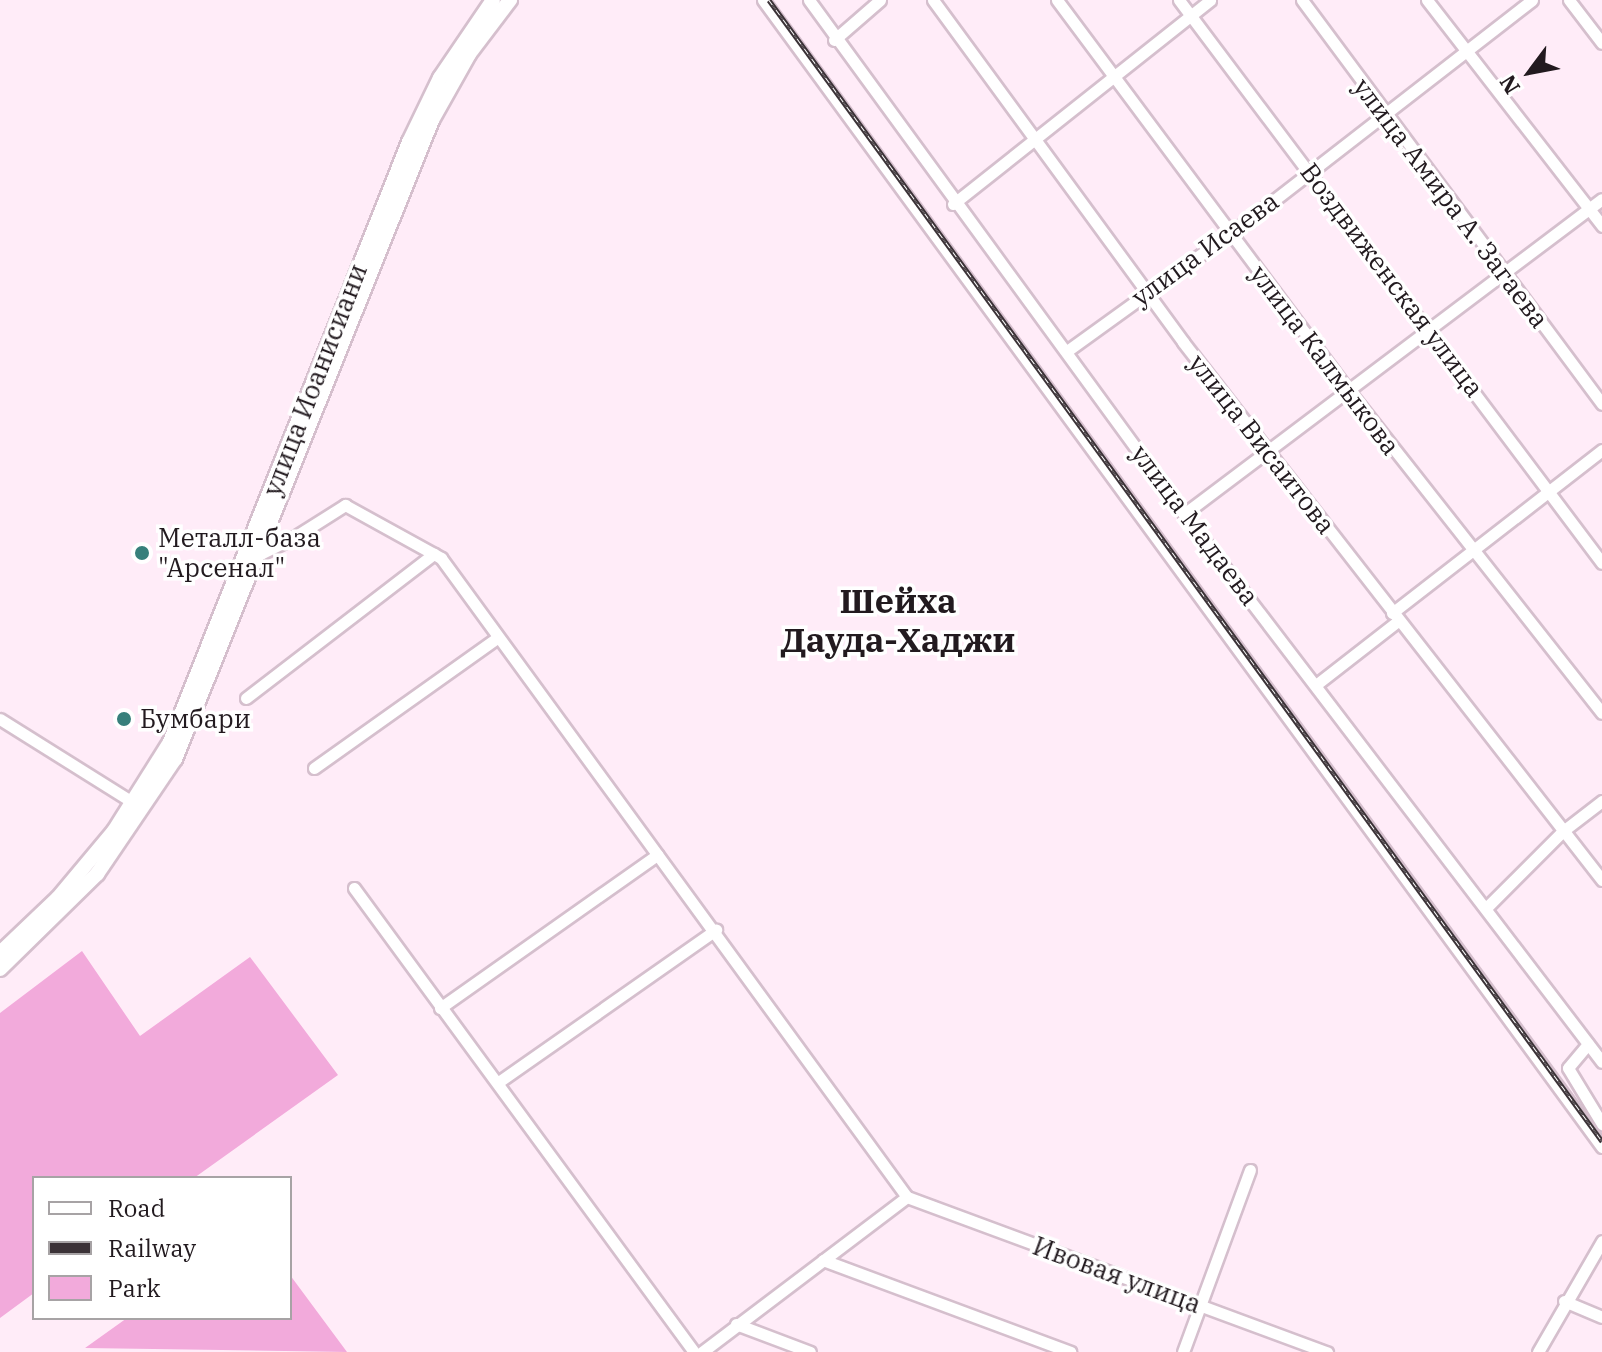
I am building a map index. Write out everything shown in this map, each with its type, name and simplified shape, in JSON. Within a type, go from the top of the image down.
[{"type":"main road","name":"улица Иоанисиани","points":[[0,953],[58,898],[134,803],[184,712],[256,552],[409,142],[440,78],[493,0]]},
{"type":"main road","points":[[0,969],[97,874],[153,797],[191,729],[256,552],[432,120],[469,54],[510,0]]},
{"type":"street","points":[[763,0],[1602,1147]]},
{"type":"street","name":"улица Мадаева","points":[[809,0],[834,40],[953,204],[1067,351],[1184,514],[1317,684],[1602,1062]]},
{"type":"street","points":[[834,40],[880,0]]},
{"type":"street","name":"улица Висаитова","points":[[933,0],[1147,290],[1395,617],[1602,880]]},
{"type":"street","name":"улица Калмыкова","points":[[1057,0],[1228,234],[1470,550],[1602,713]]},
{"type":"street","name":"Воздвиженская улица","points":[[1179,0],[1311,171],[1602,563]]},
{"type":"street","points":[[953,204],[1210,0]]},
{"type":"street","name":"улица Амира А. Загаева","points":[[1302,0],[1602,404]]},
{"type":"street","points":[[1427,0],[1602,226]]},
{"type":"street","name":"улица Исаева","points":[[1067,351],[1228,234],[1532,0]]},
{"type":"street","points":[[1569,0],[1602,43]]},
{"type":"street","points":[[1184,514],[1602,199]]},
{"type":"street","points":[[1317,684],[1470,550],[1602,450]]},
{"type":"street","points":[[256,552],[345,505],[434,554],[716,930],[907,1197],[702,1352]]},
{"type":"street","points":[[246,698],[434,554]]},
{"type":"street","points":[[314,768],[497,638]]},
{"type":"street","points":[[0,719],[134,803]]},
{"type":"street","points":[[1486,908],[1563,831],[1602,801]]},
{"type":"street","points":[[440,1008],[657,855]]},
{"type":"street","points":[[354,888],[440,1008],[500,1081],[694,1352]]},
{"type":"street","points":[[500,1081],[716,930]]},
{"type":"street","points":[[1588,1044],[1568,1068],[1602,1124]]},
{"type":"street","points":[[1183,1352],[1250,1170]]},
{"type":"street","name":"Ивовая улица","points":[[907,1197],[1327,1352]]},
{"type":"street","points":[[1538,1352],[1564,1301],[1602,1241]]},
{"type":"street","points":[[823,1260],[1070,1352]]},
{"type":"street","points":[[1564,1301],[1602,1317]]},
{"type":"street","points":[[736,1324],[810,1352]]},
{"type":"green space","points":[[82,951],[140,1036],[250,957],[338,1075],[197,1176],[32,1176],[32,1294],[0,1318],[0,1013]]},
{"type":"green space","points":[[292,1278],[347,1352],[85,1348],[124,1320],[292,1320]]},
{"type":"railway","points":[[769,0],[1602,1141]]},
{"type":"place","name":"Металл-база \"Арсенал\"","points":[[142,553]]},
{"type":"place","name":"Бумбари","points":[[124,719]]},
{"type":"district","name":"Шейха Дауда-Хаджи","points":[[898,620]]}]
